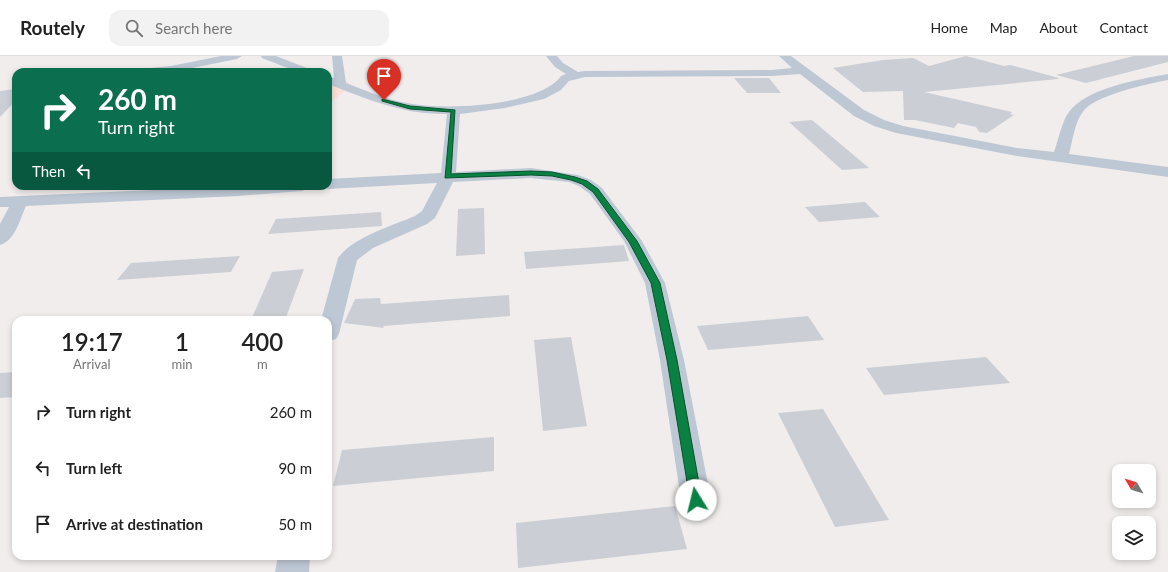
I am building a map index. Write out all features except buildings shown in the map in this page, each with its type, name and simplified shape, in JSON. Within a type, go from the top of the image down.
[{"type":"street","points":[[180,68],[237,56]]},
{"type":"street","points":[[266,56],[298,68]]},
{"type":"street","points":[[337,56],[340,84]]},
{"type":"street","points":[[551,56],[559,65],[576,76]]},
{"type":"street","points":[[784,56],[859,112],[889,126],[951,140],[1060,158],[1168,172]]},
{"type":"street","points":[[332,81],[396,104],[424,109],[454,111],[506,104],[540,96],[556,89],[562,83],[564,78],[585,74],[808,74]]},
{"type":"street","points":[[1060,158],[1074,114],[1082,105],[1115,90],[1136,83],[1168,77]]},
{"type":"street","points":[[332,319],[348,258],[366,244],[421,220],[429,214],[448,176],[454,111]]},
{"type":"street","points":[[332,184],[448,176],[531,173],[552,174],[572,178],[585,183],[596,191],[633,241],[655,283],[672,360],[696,500]]},
{"type":"street","points":[[0,202],[20,201],[81,192],[251,190]]},
{"type":"street","points":[[0,239],[3,236],[20,201]]},
{"type":"street","points":[[292,572],[294,560]]},
{"type":"shaded area","points":[[349,82],[345,91],[332,101],[332,84]]},
{"type":"route","points":[[384,100],[410,107],[454,111],[448,176],[511,173],[552,174],[572,178],[585,183],[596,191],[633,241],[655,283],[672,360],[696,500]]}]
